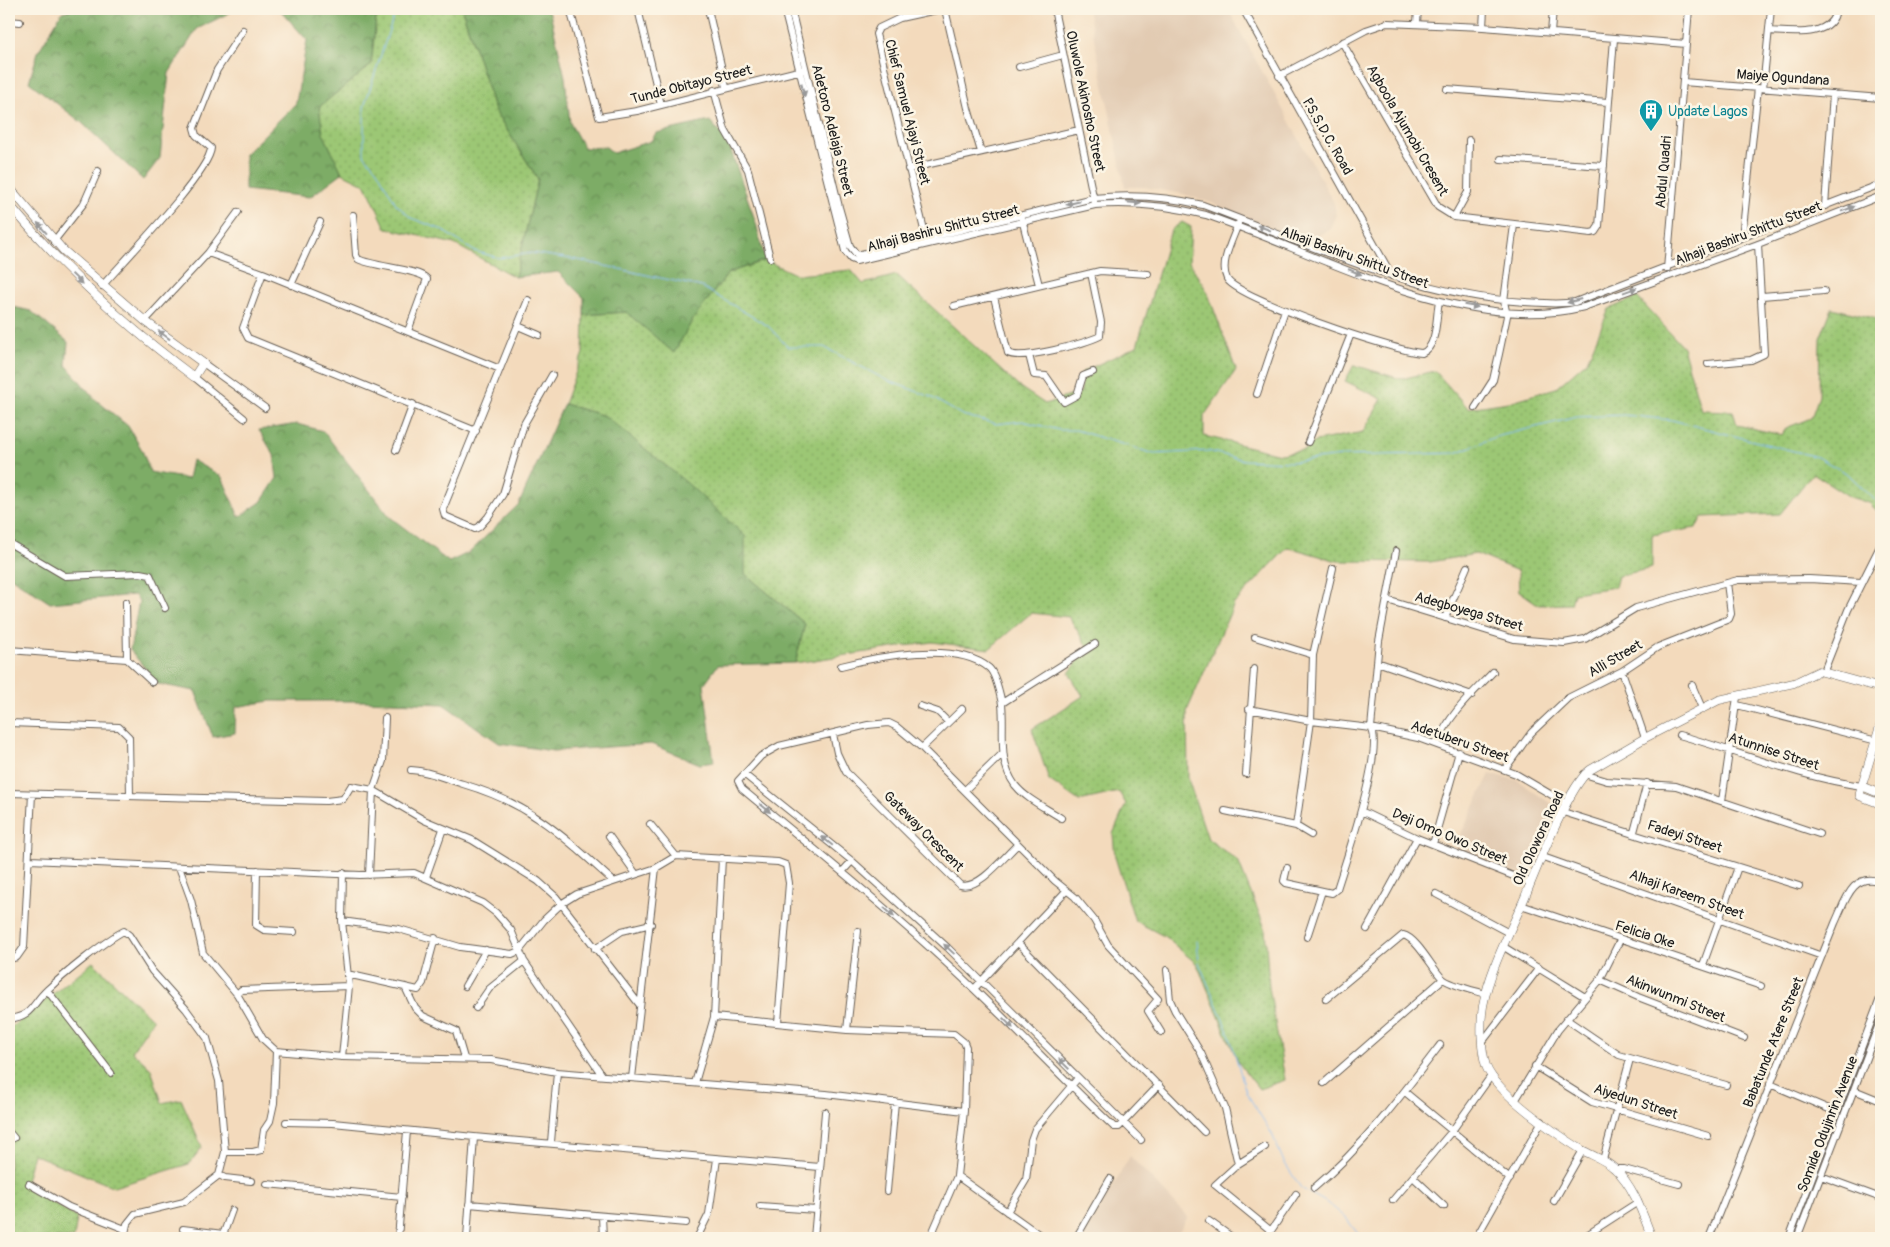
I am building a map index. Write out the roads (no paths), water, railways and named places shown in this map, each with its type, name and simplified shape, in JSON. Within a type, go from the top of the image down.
[{"type":"street","name":"Tunde Obitayo Street","points":[[570,9],[599,117],[619,115],[726,87],[802,70]]},
{"type":"street","points":[[638,9],[661,104]]},
{"type":"street","points":[[708,9],[726,87]]},
{"type":"street","points":[[784,9],[802,70]]},
{"type":"street","name":"Adetoro Adelaja Street","points":[[791,9],[802,70],[854,256]]},
{"type":"street","points":[[943,9],[981,152]]},
{"type":"street","name":"Chief Samuel Ajayi Street","points":[[927,241],[876,34],[879,28],[892,21],[943,9]]},
{"type":"street","name":"Oluwole Akinosho Street","points":[[1054,9],[1094,201]]},
{"type":"street","name":"P.S.S.D.C. Road","points":[[1243,9],[1392,276]]},
{"type":"street","points":[[1417,23],[1418,9]]},
{"type":"street","points":[[1483,27],[1484,9]]},
{"type":"street","points":[[1551,33],[1553,9]]},
{"type":"street","name":"Abdul Quadri","points":[[1667,277],[1689,9]]},
{"type":"street","points":[[1743,228],[1771,9]]},
{"type":"street","points":[[1769,31],[1808,32],[1821,29],[1829,23],[1836,9]]},
{"type":"street","points":[[9,21],[20,22]]},
{"type":"street","points":[[1279,76],[1342,42],[1382,24],[1417,23],[1483,27],[1686,44]]},
{"type":"street","points":[[102,286],[195,179],[209,156],[211,148],[196,135],[194,128],[217,70],[243,30]]},
{"type":"street","points":[[1469,140],[1468,192],[1454,217],[1514,225],[1595,232],[1599,226],[1614,39]]},
{"type":"street","name":"Agboola Ajumobi Cresent","points":[[1342,42],[1438,207],[1454,217]]},
{"type":"street","points":[[1019,67],[1063,56]]},
{"type":"street","name":"Alhaji Bashiru Shittu Street","points":[[802,70],[845,250],[854,256],[1131,194],[1168,197],[1203,205],[1392,276],[1439,290],[1504,301],[1562,304],[1575,302],[1881,184]]},
{"type":"street","name":"Maiye Ogundana","points":[[1683,82],[1881,98]]},
{"type":"street","points":[[1447,89],[1608,102]]},
{"type":"street","points":[[714,90],[722,125],[748,170],[770,258]]},
{"type":"street","points":[[1825,206],[1833,94]]},
{"type":"street","points":[[908,169],[1079,130]]},
{"type":"street","points":[[1501,159],[1604,166]]},
{"type":"street","points":[[54,241],[84,203],[98,171]]},
{"type":"street","points":[[9,187],[54,241],[102,286],[145,321],[265,408]]},
{"type":"street","name":"Alhaji Bashiru Shittu Street","points":[[1094,201],[1127,202],[1177,208],[1237,226],[1390,286],[1439,301],[1506,312],[1566,312],[1758,244],[1881,196]]},
{"type":"street","points":[[9,204],[48,250],[81,283],[244,418]]},
{"type":"street","points":[[145,321],[208,253],[238,212]]},
{"type":"street","points":[[353,215],[356,255],[358,259],[392,270],[422,274],[428,279],[408,331]]},
{"type":"street","points":[[1022,218],[1039,285]]},
{"type":"street","points":[[1239,219],[1225,265],[1227,280],[1231,285],[1245,293],[1285,310],[1351,334],[1416,353],[1426,352],[1432,342],[1439,301]]},
{"type":"street","points":[[291,285],[320,222]]},
{"type":"street","points":[[1475,408],[1494,380],[1506,312],[1504,301],[1514,225]]},
{"type":"street","points":[[1708,364],[1750,360],[1764,354],[1758,244]]},
{"type":"street","points":[[208,253],[500,369]]},
{"type":"street","points":[[954,306],[1091,273],[1108,271],[1148,274]]},
{"type":"street","points":[[262,273],[243,328],[248,338],[476,431]]},
{"type":"street","points":[[994,297],[1008,353],[1017,357],[1029,355],[1100,336],[1101,322],[1091,273]]},
{"type":"street","points":[[1390,286],[1392,276]]},
{"type":"street","points":[[1762,296],[1824,291]]},
{"type":"street","points":[[528,300],[443,512],[445,516],[475,529],[484,522],[502,494],[524,424],[552,375]]},
{"type":"street","points":[[1257,394],[1285,310]]},
{"type":"street","points":[[518,326],[539,335]]},
{"type":"street","points":[[1308,442],[1351,334]]},
{"type":"street","points":[[1029,355],[1034,375],[1046,376],[1064,402],[1077,395],[1083,376],[1093,372]]},
{"type":"street","points":[[194,377],[204,364]]},
{"type":"street","points":[[396,450],[413,404]]},
{"type":"street","points":[[9,543],[65,576],[140,573],[150,576],[165,608]]},
{"type":"street","points":[[1881,544],[1861,582],[1824,671],[1881,688]]},
{"type":"street","points":[[1287,868],[1284,880],[1286,883],[1322,891],[1336,891],[1361,811],[1374,743],[1371,728],[1377,662],[1396,551]]},
{"type":"street","points":[[1445,618],[1467,566]]},
{"type":"street","points":[[1296,826],[1311,722],[1313,655],[1333,568]]},
{"type":"street","name":"Adegboyega Street","points":[[1387,600],[1514,639],[1564,643],[1585,639],[1636,608],[1727,583],[1779,579],[1861,582]]},
{"type":"street","name":"Alli Street","points":[[1505,769],[1521,745],[1552,711],[1568,698],[1622,671],[1676,638],[1729,619],[1732,614],[1727,583]]},
{"type":"street","points":[[126,602],[127,659]]},
{"type":"street","points":[[1256,637],[1313,655]]},
{"type":"street","points":[[1002,703],[1095,644]]},
{"type":"street","points":[[9,650],[127,659],[152,682]]},
{"type":"street","points":[[841,666],[918,654],[964,655],[984,665],[993,673],[1002,703],[1002,754],[1014,783],[1022,793],[1061,818]]},
{"type":"street","points":[[1377,662],[1472,695]]},
{"type":"street","points":[[1246,774],[1249,709],[1254,669]]},
{"type":"street","points":[[1622,671],[1645,738]]},
{"type":"street","name":"Old Olowora Road","points":[[1652,1238],[1638,1202],[1616,1169],[1583,1150],[1515,1101],[1491,1076],[1486,1066],[1483,1041],[1482,1015],[1486,994],[1521,905],[1563,812],[1584,774],[1645,738],[1719,700],[1737,701],[1794,683],[1814,673],[1824,671]]},
{"type":"street","points":[[1437,744],[1451,717],[1493,672]]},
{"type":"street","points":[[1692,685],[1702,708]]},
{"type":"street","points":[[1722,802],[1737,701],[1877,742]]},
{"type":"street","points":[[920,706],[938,712],[948,722]]},
{"type":"street","points":[[922,748],[962,709]]},
{"type":"street","name":"Adetuberu Street","points":[[1249,709],[1311,722],[1371,728],[1437,744],[1505,769],[1567,804]]},
{"type":"street","points":[[369,874],[374,790],[383,761],[385,718]]},
{"type":"street","points":[[9,723],[119,727],[124,729],[129,736],[130,795]]},
{"type":"street","points":[[1159,1085],[1119,1127],[1114,1127],[1071,1087],[974,989],[842,872],[738,785],[740,778],[767,751],[868,724],[889,723],[922,748],[1066,891],[1075,897],[1088,913],[1108,945],[1157,998],[1158,1001],[1148,1011],[1161,1032]]},
{"type":"street","points":[[1881,723],[1860,796],[1881,804]]},
{"type":"street","name":"Gateway Crescent","points":[[833,734],[837,753],[846,772],[960,885],[966,887],[976,884],[1018,844]]},
{"type":"street","name":"Atunnise Street","points":[[1679,735],[1791,771],[1825,780],[1862,786]]},
{"type":"street","points":[[1433,844],[1459,752]]},
{"type":"street","points":[[965,790],[1002,754]]},
{"type":"street","points":[[411,770],[430,772],[462,784],[483,789],[526,808],[565,838],[613,881]]},
{"type":"street","points":[[745,774],[852,861],[981,981],[1141,1140]]},
{"type":"street","points":[[1584,774],[1607,780],[1676,786],[1819,834]]},
{"type":"street","points":[[1634,832],[1647,783]]},
{"type":"street","points":[[9,793],[326,801],[343,799],[351,786],[374,790],[443,829],[472,840],[528,874],[549,890],[639,1004]]},
{"type":"street","points":[[1862,786],[1881,794]]},
{"type":"street","points":[[9,959],[17,957],[24,947],[32,794]]},
{"type":"street","points":[[1225,811],[1296,826],[1311,836]]},
{"type":"street","name":"Deji Omo Owo Street","points":[[1361,811],[1417,838],[1531,883]]},
{"type":"street","name":"Fadeyi Street","points":[[1563,812],[1634,832],[1799,886]]},
{"type":"street","points":[[650,824],[676,856]]},
{"type":"street","points":[[426,877],[443,829]]},
{"type":"street","points":[[609,836],[636,874]]},
{"type":"street","points":[[1367,929],[1417,838]]},
{"type":"street","points":[[342,921],[400,929],[435,938],[460,948],[506,954],[519,951],[561,904],[586,890],[656,868],[676,856],[778,862],[786,865],[789,870],[778,1023]]},
{"type":"street","name":"Alhaji Kareem Street","points":[[1543,857],[1822,956]]},
{"type":"street","points":[[695,1083],[714,1017],[722,858]]},
{"type":"street","points":[[30,860],[369,874],[410,872],[426,877],[483,903],[496,912],[510,930],[524,960],[602,1075]]},
{"type":"street","points":[[842,872],[852,861]]},
{"type":"street","points":[[179,867],[191,900],[203,953],[237,994],[263,1039],[276,1051],[342,1058],[464,1058],[491,1060],[557,1072],[895,1102],[964,1111]]},
{"type":"street","points":[[1703,965],[1738,867]]},
{"type":"street","points":[[632,1078],[656,868]]},
{"type":"street","points":[[257,870],[256,925],[264,930],[294,932]]},
{"type":"street","points":[[342,1058],[349,986],[342,921],[343,873]]},
{"type":"street","name":"Babatunde Atere Street","points":[[1709,1238],[1822,956],[1852,888],[1858,882],[1867,879],[1881,882]]},
{"type":"street","points":[[974,989],[1066,891]]},
{"type":"street","points":[[1307,937],[1322,891]]},
{"type":"street","points":[[1436,894],[1509,933]]},
{"type":"street","name":"Felicia Oke","points":[[1521,905],[1620,940],[1703,965],[1761,986]]},
{"type":"street","points":[[595,949],[622,931],[651,924]]},
{"type":"street","points":[[847,1030],[858,931]]},
{"type":"street","points":[[9,1019],[20,1018],[27,1014],[47,990],[120,933],[127,932],[152,971],[182,1004],[207,1038],[219,1082],[225,1152],[219,1176],[184,1202],[135,1214],[125,1229],[124,1238]]},
{"type":"street","points":[[1326,999],[1403,935],[1407,936],[1423,953],[1443,979],[1486,994]]},
{"type":"street","points":[[347,974],[405,987],[421,988],[435,938]]},
{"type":"street","points":[[1515,1101],[1535,1066],[1566,1019],[1600,980],[1620,940]]},
{"type":"street","points":[[1018,943],[1204,1132]]},
{"type":"street","points":[[1504,947],[1585,997]]},
{"type":"street","points":[[465,986],[486,950]]},
{"type":"street","points":[[476,1008],[488,989],[524,960]]},
{"type":"street","points":[[1483,1041],[1538,968]]},
{"type":"street","points":[[1167,970],[1170,1000],[1201,1053],[1225,1108],[1238,1164]]},
{"type":"street","points":[[1324,1084],[1443,979]]},
{"type":"street","name":"Akinwunmi Street","points":[[1600,980],[1638,997],[1744,1038]]},
{"type":"street","points":[[237,994],[241,990],[349,986]]},
{"type":"street","points":[[405,987],[415,1008],[423,1016],[456,1031],[464,1058]]},
{"type":"street","points":[[47,990],[111,1073]]},
{"type":"street","points":[[1789,1238],[1881,996]]},
{"type":"street","points":[[714,1017],[847,1030],[928,1035],[954,1034],[960,1037],[966,1047],[964,1111],[957,1176],[930,1238]]},
{"type":"street","points":[[1566,1019],[1608,1049],[1630,1058],[1726,1085]]},
{"type":"street","name":"Somide Odujinrin Avenue","points":[[1796,1238],[1881,1019]]},
{"type":"street","points":[[1314,1188],[1348,1156],[1405,1092],[1440,1045]]},
{"type":"street","points":[[225,1152],[253,1152],[261,1150],[264,1130],[270,1121],[274,1103],[276,1051]]},
{"type":"street","points":[[1603,1160],[1630,1058]]},
{"type":"street","name":"Aiyedun Street","points":[[1535,1066],[1578,1095],[1617,1110],[1708,1136]]},
{"type":"street","points":[[551,1142],[557,1072]]},
{"type":"street","points":[[1393,1200],[1452,1131],[1491,1076]]},
{"type":"street","points":[[1007,1212],[1026,1180],[1031,1140],[1035,1129],[1078,1078]]},
{"type":"street","points":[[1770,1084],[1836,1112]]},
{"type":"street","points":[[1854,1090],[1881,1101]]},
{"type":"street","points":[[1405,1092],[1510,1178]]},
{"type":"street","points":[[887,1191],[895,1102]]},
{"type":"street","points":[[814,1238],[825,1112]]},
{"type":"street","points":[[1476,1238],[1542,1121]]},
{"type":"street","points":[[286,1122],[333,1122],[407,1131],[551,1142],[717,1159],[820,1167]]},
{"type":"street","points":[[398,1238],[407,1131]]},
{"type":"street","points":[[467,1238],[474,1137]]},
{"type":"street","points":[[1265,1147],[1238,1164],[1217,1182],[1216,1187],[1270,1230]]},
{"type":"street","points":[[1554,1200],[1583,1150]]},
{"type":"street","points":[[697,1238],[709,1214],[717,1159]]},
{"type":"street","points":[[1616,1169],[1624,1168],[1679,1184]]},
{"type":"street","points":[[219,1176],[251,1181]]},
{"type":"street","points":[[957,1176],[1044,1238]]},
{"type":"street","points":[[1821,1176],[1881,1198]]},
{"type":"street","points":[[1413,1177],[1444,1206]]},
{"type":"street","points":[[1076,1238],[1110,1180]]},
{"type":"street","points":[[30,1184],[69,1207],[125,1229]]},
{"type":"street","points":[[267,1184],[402,1196]]},
{"type":"street","points":[[1266,1238],[1296,1194]]},
{"type":"street","points":[[1582,1238],[1638,1202]]},
{"type":"street","points":[[469,1204],[686,1223]]},
{"type":"street","points":[[760,1206],[816,1210]]},
{"type":"street","points":[[183,1229],[222,1236],[232,1210]]},
{"type":"street","points":[[602,1216],[603,1238]]},
{"type":"street","points":[[1209,1221],[1233,1238]]},
{"type":"waterway","points":[[396,9],[364,107],[364,155],[377,170],[396,204],[411,218],[440,229],[474,251],[499,258],[532,253],[578,260],[702,287],[768,326],[788,347],[824,347],[886,380],[929,396],[962,415],[996,424],[1022,421],[1059,430],[1076,430],[1154,454],[1208,451],[1244,460],[1291,462],[1342,456],[1456,453],[1495,437],[1577,417],[1624,415],[1672,420],[1817,457],[1848,474],[1881,506]]},
{"type":"waterway","points":[[1197,941],[1199,963],[1229,1034],[1246,1092],[1272,1134],[1284,1162],[1301,1188],[1329,1204],[1346,1218],[1361,1238]]},
{"type":"place","name":"Update Lagos","points":[[1651,132]]}]
